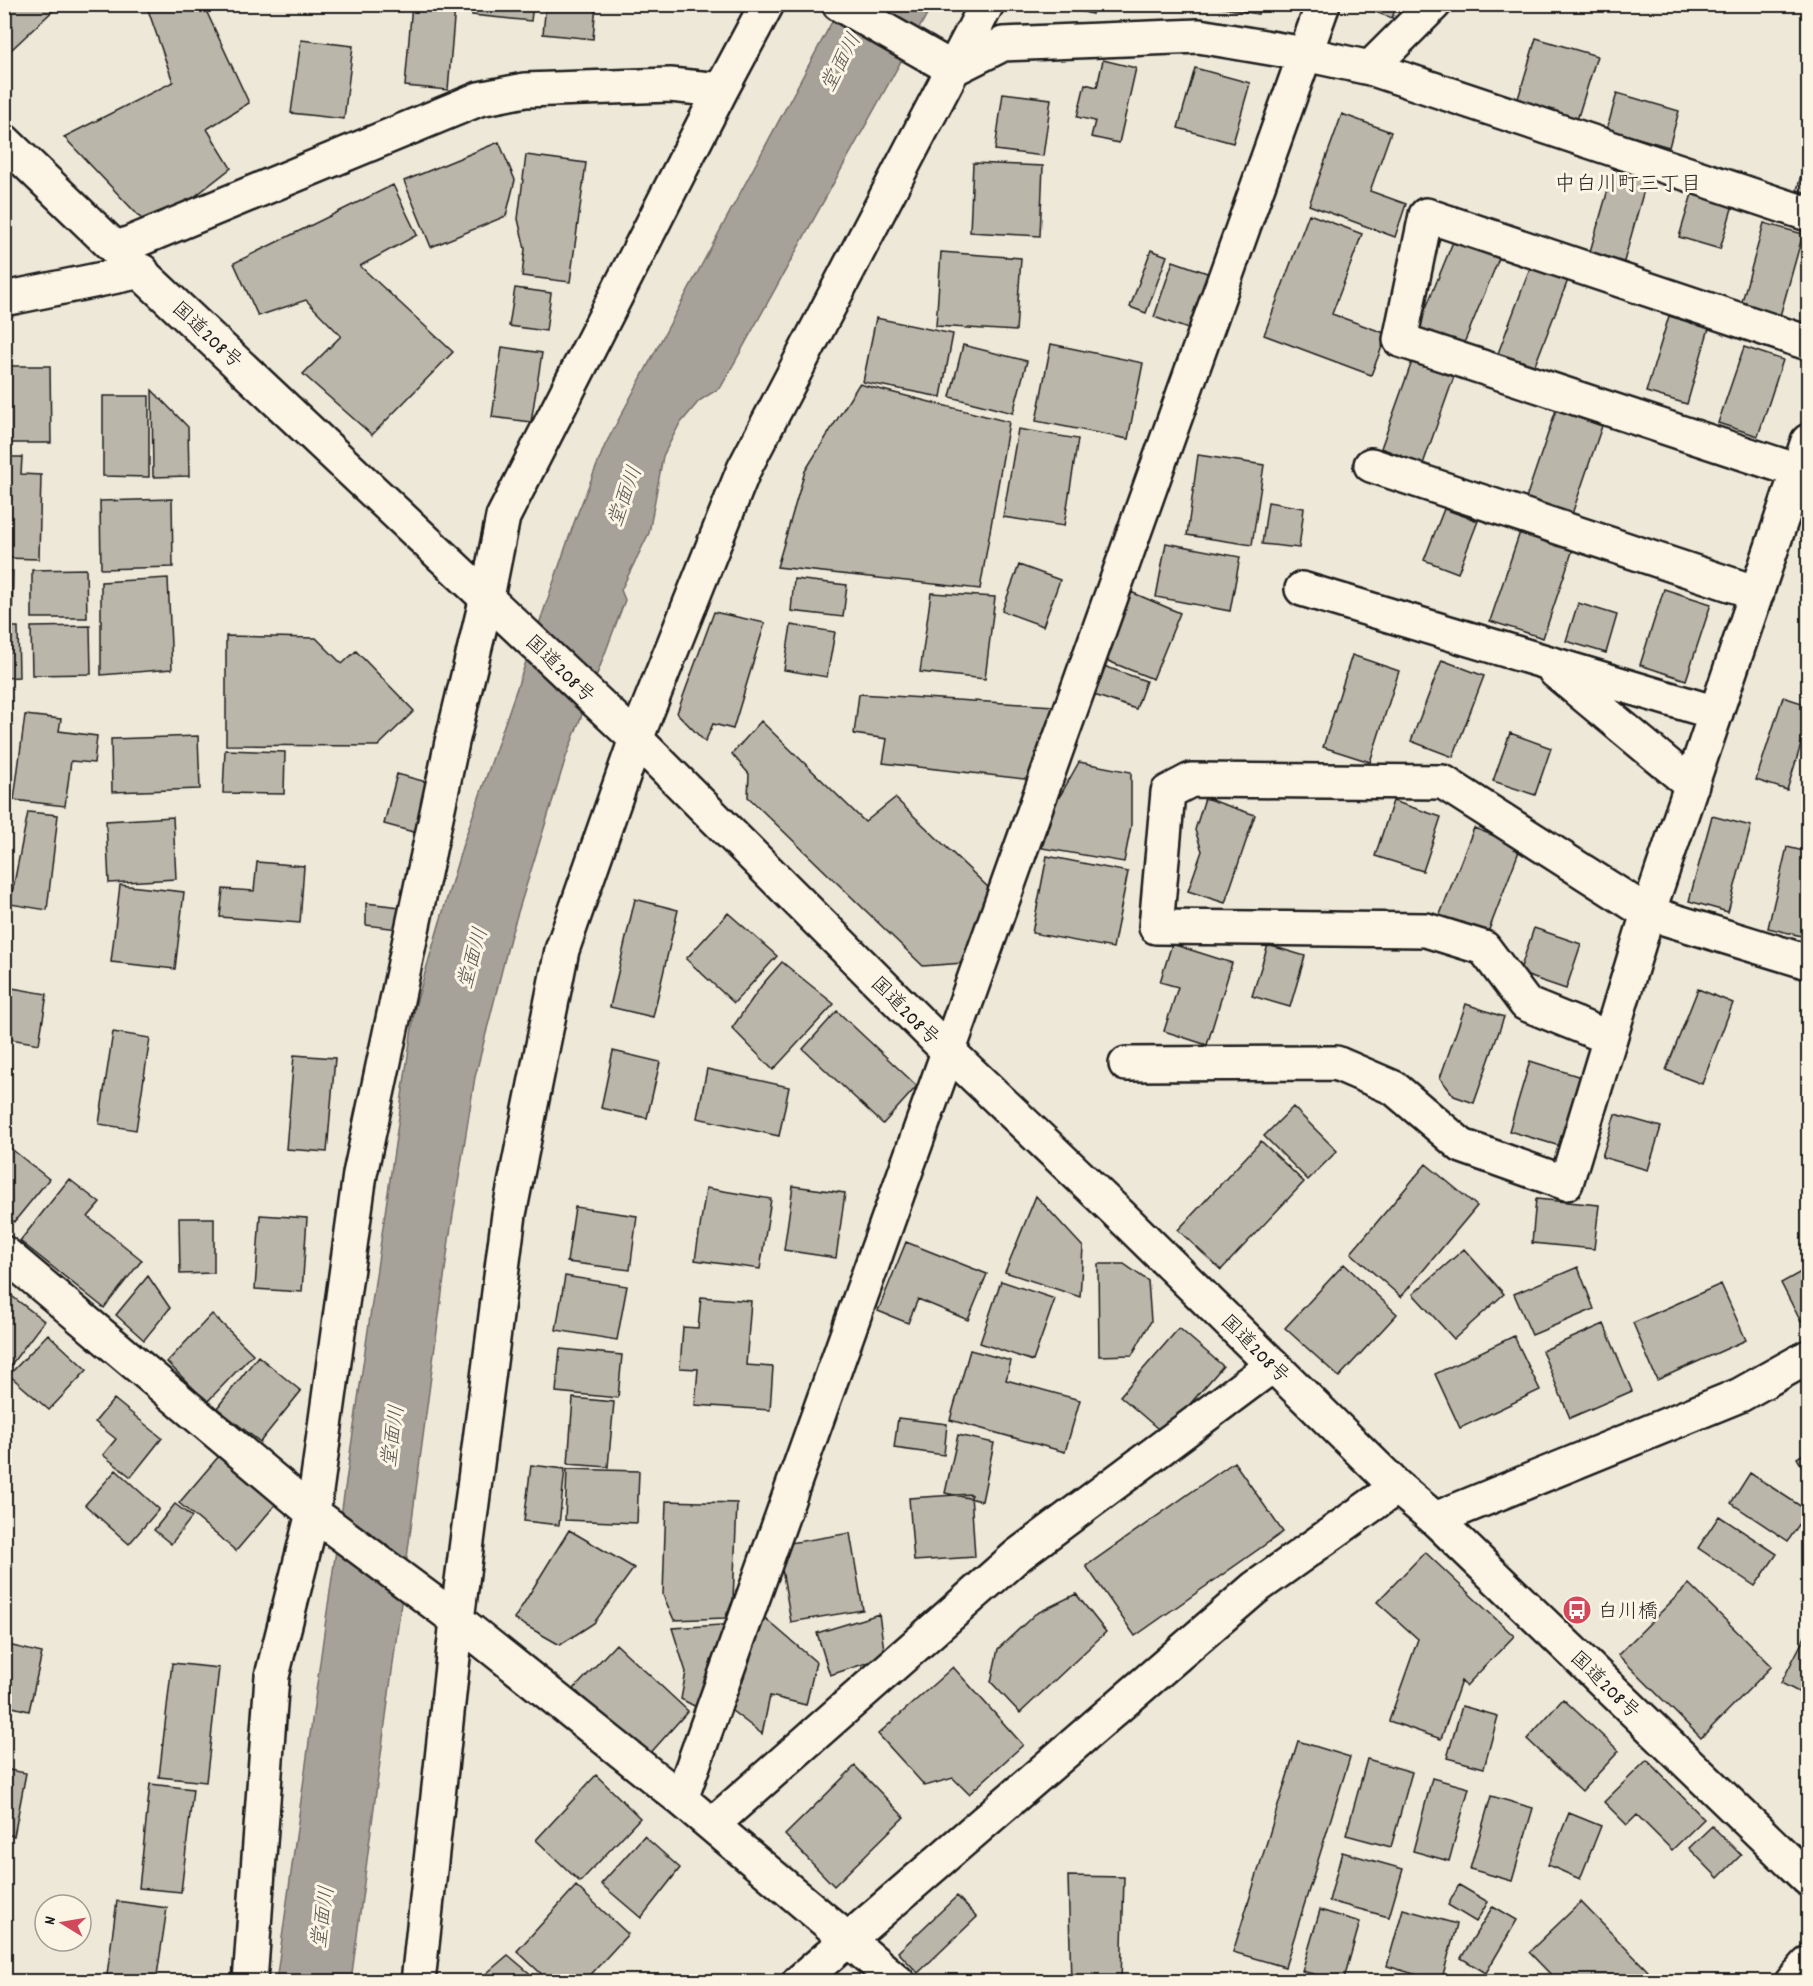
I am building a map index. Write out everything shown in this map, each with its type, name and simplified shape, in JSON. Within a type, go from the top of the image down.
[{"type":"main road","points":[[250,1982],[272,1676],[313,1513],[360,1174],[452,742],[504,517],[767,4]]},
{"type":"main road","points":[[839,4],[953,69]]},
{"type":"main road","points":[[418,1982],[456,1620],[509,1214],[562,950],[636,739],[744,469],[987,4]]},
{"type":"main road","points":[[681,1799],[1323,4]]},
{"type":"main road","points":[[1370,68],[1434,4]]},
{"type":"main road","points":[[953,69],[1003,44],[1026,43],[1198,36],[1305,54],[1370,68],[1809,214]]},
{"type":"main road","points":[[116,249],[479,99],[525,90],[670,85],[721,90]]},
{"type":"main road","name":"国道208号","points":[[4,141],[636,739],[948,1051],[1120,1215],[1397,1487],[1434,1519],[1809,1879]]},
{"type":"main road","points":[[1126,1064],[1336,1063],[1394,1088],[1462,1146],[1566,1183],[1648,913],[1803,456],[1400,340],[1426,215],[1809,343]]},
{"type":"main road","points":[[4,299],[142,271]]},
{"type":"main road","points":[[1371,465],[1757,593]]},
{"type":"main road","points":[[1302,589],[1716,713]]},
{"type":"main road","points":[[1543,661],[1692,785]]},
{"type":"main road","points":[[1610,1038],[1526,1004],[1484,948],[1426,930],[1156,927],[1168,792],[1191,780],[1443,782],[1648,913],[1809,962]]},
{"type":"main road","points":[[4,1253],[313,1513],[456,1620],[681,1799],[898,1982]]},
{"type":"main road","points":[[1434,1519],[1740,1395],[1809,1357]]},
{"type":"main road","points":[[712,1825],[1017,1556],[1273,1365]]},
{"type":"main road","points":[[799,1982],[1254,1588],[1397,1487]]},
{"type":"main road","points":[[1792,1982],[1809,1964]]},
{"type":"path","points":[[1378,1978],[1388,1982]]},
{"type":"water","name":"堂面川","points":[[841,5],[932,5],[721,387],[699,401],[679,425],[663,456],[649,533],[621,590],[625,600],[566,757],[510,938],[475,1077],[449,1240],[351,1981],[276,1982],[415,1007],[462,847],[575,520],[605,445]]},
{"type":"building","points":[[4,4],[60,4],[11,50],[4,43]]},
{"type":"building","points":[[146,4],[203,4],[249,103],[207,129],[231,168],[152,230],[64,137],[173,82]]},
{"type":"building","points":[[412,4],[455,7],[448,90],[405,86]]},
{"type":"building","points":[[473,4],[533,4],[531,21],[472,15]]},
{"type":"building","points":[[546,4],[596,4],[593,39],[543,34]]},
{"type":"building","points":[[1052,4],[1095,4],[1092,14]]},
{"type":"building","points":[[1201,4],[1259,4],[1258,14]]},
{"type":"building","points":[[1353,4],[1397,4],[1392,18]]},
{"type":"building","points":[[1536,38],[1597,56],[1577,120],[1517,102]]},
{"type":"building","points":[[301,40],[353,46],[344,119],[291,113]]},
{"type":"building","points":[[1103,60],[1136,68],[1119,143],[1091,137],[1095,121],[1077,117],[1085,84],[1097,87]]},
{"type":"building","points":[[1195,68],[1250,83],[1233,143],[1178,128]]},
{"type":"building","points":[[1003,93],[1051,99],[1043,156],[995,150]]},
{"type":"building","points":[[1617,93],[1679,111],[1669,147],[1607,129]]},
{"type":"building","points":[[1342,114],[1391,132],[1370,191],[1406,204],[1395,237],[1309,205]]},
{"type":"building","points":[[499,142],[515,180],[506,216],[431,247],[404,181]]},
{"type":"building","points":[[1808,148],[1808,193],[1797,190]]},
{"type":"building","points":[[526,155],[586,163],[570,282],[522,276],[525,249],[518,219]]},
{"type":"building","points":[[973,163],[1043,166],[1040,236],[970,232]]},
{"type":"building","points":[[1614,169],[1647,179],[1623,265],[1589,255]]},
{"type":"building","points":[[393,185],[417,235],[360,266],[453,352],[372,435],[303,374],[341,336],[306,300],[258,316],[234,263]]},
{"type":"building","points":[[1692,194],[1733,205],[1720,249],[1679,237]]},
{"type":"building","points":[[1309,214],[1362,234],[1332,314],[1387,334],[1371,375],[1264,335]]},
{"type":"building","points":[[1764,223],[1803,234],[1780,316],[1741,305]]},
{"type":"building","points":[[1457,232],[1502,251],[1462,348],[1417,330]]},
{"type":"building","points":[[1151,250],[1167,256],[1146,313],[1130,307]]},
{"type":"building","points":[[941,252],[1021,258],[1016,331],[936,326]]},
{"type":"building","points":[[1173,261],[1210,274],[1191,330],[1154,317]]},
{"type":"building","points":[[1531,266],[1568,280],[1533,370],[1497,356]]},
{"type":"building","points":[[515,288],[551,293],[546,331],[509,326]]},
{"type":"building","points":[[1669,316],[1709,328],[1687,404],[1646,392]]},
{"type":"building","points":[[876,318],[953,334],[941,397],[863,382]]},
{"type":"building","points":[[1051,344],[1143,363],[1128,439],[1036,421]]},
{"type":"building","points":[[963,345],[1027,361],[1013,413],[950,397]]},
{"type":"building","points":[[502,347],[542,353],[531,422],[492,417]]},
{"type":"building","points":[[1744,347],[1783,360],[1758,436],[1718,423]]},
{"type":"building","points":[[1414,356],[1456,371],[1423,464],[1381,448]]},
{"type":"building","points":[[4,366],[50,366],[51,443],[4,443]]},
{"type":"building","points":[[859,384],[1009,422],[980,589],[777,567],[805,471]]},
{"type":"building","points":[[152,390],[188,427],[189,476],[153,477]]},
{"type":"building","points":[[103,396],[149,396],[149,477],[103,476]]},
{"type":"building","points":[[1556,410],[1602,426],[1571,517],[1525,501]]},
{"type":"building","points":[[1018,429],[1078,439],[1064,526],[1003,517]]},
{"type":"building","points":[[1198,455],[1264,465],[1252,545],[1187,535]]},
{"type":"building","points":[[4,457],[22,457],[21,474],[41,475],[39,559],[4,558]]},
{"type":"building","points":[[172,499],[173,567],[101,569],[100,501]]},
{"type":"building","points":[[1268,502],[1304,508],[1299,548],[1262,544]]},
{"type":"building","points":[[1444,509],[1478,521],[1458,573],[1424,560]]},
{"type":"building","points":[[1520,532],[1573,549],[1543,638],[1490,621]]},
{"type":"building","points":[[1166,543],[1240,557],[1230,611],[1156,597]]},
{"type":"building","points":[[1019,565],[1060,580],[1043,626],[1002,611]]},
{"type":"building","points":[[86,569],[87,618],[32,618],[32,570]]},
{"type":"building","points":[[4,571],[13,571],[12,618],[4,618]]},
{"type":"building","points":[[168,578],[172,669],[101,675],[101,582]]},
{"type":"building","points":[[794,579],[847,585],[843,617],[791,611]]},
{"type":"building","points":[[1664,589],[1711,604],[1686,680],[1640,665]]},
{"type":"building","points":[[1131,592],[1180,613],[1153,679],[1103,659]]},
{"type":"building","points":[[931,593],[995,597],[985,679],[920,672]]},
{"type":"building","points":[[1578,603],[1617,615],[1606,653],[1566,641]]},
{"type":"building","points":[[714,612],[765,623],[733,729],[713,724],[705,742],[677,713]]},
{"type":"building","points":[[791,625],[835,632],[827,677],[784,670]]},
{"type":"building","points":[[90,626],[91,674],[32,675],[31,627]]},
{"type":"building","points":[[4,627],[18,627],[19,677],[4,678]]},
{"type":"building","points":[[226,636],[316,638],[342,664],[356,651],[414,711],[378,746],[226,745]]},
{"type":"building","points":[[1352,655],[1399,671],[1370,762],[1323,747]]},
{"type":"building","points":[[1442,660],[1484,676],[1453,757],[1411,741]]},
{"type":"building","points":[[1101,665],[1146,681],[1136,709],[1091,694]]},
{"type":"building","points":[[859,694],[1054,706],[1033,780],[883,763],[887,739],[854,734]]},
{"type":"building","points":[[1783,697],[1808,705],[1808,722],[1787,790],[1756,780]]},
{"type":"building","points":[[25,715],[61,719],[59,731],[97,736],[94,763],[71,761],[65,806],[14,800]]},
{"type":"building","points":[[761,721],[865,822],[895,798],[991,890],[964,963],[923,966],[748,797],[749,774],[732,754]]},
{"type":"building","points":[[1510,733],[1551,748],[1535,795],[1493,781]]},
{"type":"building","points":[[198,736],[200,789],[112,792],[111,739]]},
{"type":"building","points":[[225,750],[285,752],[284,794],[223,793]]},
{"type":"building","points":[[1079,762],[1131,772],[1131,826],[1124,862],[1042,848],[1055,805]]},
{"type":"building","points":[[397,774],[430,783],[417,833],[384,824]]},
{"type":"building","points":[[1205,798],[1255,815],[1225,903],[1188,891],[1202,851],[1195,830]]},
{"type":"building","points":[[1393,801],[1441,817],[1423,871],[1375,856]]},
{"type":"building","points":[[28,812],[58,815],[47,910],[10,904]]},
{"type":"building","points":[[1712,816],[1751,826],[1728,912],[1689,901]]},
{"type":"building","points":[[173,817],[176,879],[109,883],[106,821]]},
{"type":"building","points":[[1474,828],[1521,846],[1487,935],[1439,917]]},
{"type":"building","points":[[1787,847],[1808,852],[1806,937],[1768,928]]},
{"type":"building","points":[[1047,856],[1128,872],[1113,948],[1032,933]]},
{"type":"building","points":[[257,862],[304,866],[300,923],[220,917],[223,889],[254,891]]},
{"type":"building","points":[[120,885],[184,892],[175,969],[111,962]]},
{"type":"building","points":[[635,899],[678,910],[653,1017],[610,1007]]},
{"type":"building","points":[[366,903],[400,907],[398,929],[366,925]]},
{"type":"building","points":[[728,913],[777,956],[734,1003],[686,959]]},
{"type":"building","points":[[1534,928],[1581,944],[1566,989],[1519,973]]},
{"type":"building","points":[[1172,944],[1232,963],[1207,1045],[1164,1031],[1178,987],[1160,982]]},
{"type":"building","points":[[1268,945],[1305,956],[1290,1007],[1252,996]]},
{"type":"building","points":[[782,962],[834,1004],[773,1070],[732,1028],[762,985]]},
{"type":"building","points":[[12,988],[47,994],[39,1044],[4,1038]]},
{"type":"building","points":[[1698,989],[1733,1003],[1702,1084],[1666,1070]]},
{"type":"building","points":[[1466,1004],[1504,1017],[1474,1103],[1454,1096],[1440,1078]]},
{"type":"building","points":[[837,1011],[917,1086],[883,1124],[803,1049]]},
{"type":"building","points":[[113,1032],[150,1038],[136,1130],[99,1124]]},
{"type":"building","points":[[613,1051],[660,1062],[647,1118],[601,1108]]},
{"type":"building","points":[[294,1055],[335,1058],[327,1152],[286,1149]]},
{"type":"building","points":[[1530,1061],[1581,1077],[1560,1146],[1509,1131]]},
{"type":"building","points":[[707,1069],[789,1087],[779,1136],[697,1118]]},
{"type":"building","points":[[1293,1107],[1337,1151],[1308,1180],[1264,1136]]},
{"type":"building","points":[[1615,1114],[1661,1127],[1648,1170],[1602,1157]]},
{"type":"building","points":[[1261,1141],[1304,1182],[1221,1270],[1178,1230]]},
{"type":"building","points":[[4,1143],[49,1179],[14,1222],[4,1215]]},
{"type":"building","points":[[1426,1164],[1477,1206],[1401,1297],[1351,1253]]},
{"type":"building","points":[[69,1179],[100,1203],[88,1217],[142,1260],[104,1308],[20,1241]]},
{"type":"building","points":[[793,1186],[845,1193],[836,1258],[784,1250]]},
{"type":"building","points":[[706,1188],[771,1199],[760,1269],[695,1260]]},
{"type":"building","points":[[1036,1196],[1083,1247],[1080,1297],[1005,1272]]},
{"type":"building","points":[[1536,1199],[1599,1205],[1594,1249],[1532,1243]]},
{"type":"building","points":[[575,1207],[637,1216],[630,1270],[567,1262]]},
{"type":"building","points":[[260,1215],[307,1218],[302,1292],[255,1289]]},
{"type":"building","points":[[179,1218],[214,1218],[214,1273],[180,1274]]},
{"type":"building","points":[[906,1242],[987,1274],[968,1320],[918,1299],[908,1323],[878,1311]]},
{"type":"building","points":[[1464,1249],[1504,1294],[1454,1339],[1413,1294]]},
{"type":"building","points":[[1098,1264],[1124,1264],[1148,1281],[1151,1321],[1132,1355],[1099,1356]]},
{"type":"building","points":[[1344,1264],[1397,1314],[1339,1377],[1285,1328]]},
{"type":"building","points":[[1578,1267],[1594,1309],[1532,1335],[1514,1294]]},
{"type":"building","points":[[1808,1268],[1808,1318],[1801,1322],[1781,1283]]},
{"type":"building","points":[[148,1276],[170,1308],[144,1340],[116,1315]]},
{"type":"building","points":[[565,1276],[627,1286],[617,1340],[556,1330]]},
{"type":"building","points":[[1001,1281],[1055,1299],[1033,1361],[980,1343]]},
{"type":"building","points":[[1721,1284],[1746,1340],[1657,1380],[1633,1323]]},
{"type":"building","points":[[4,1290],[44,1321],[10,1366],[4,1362]]},
{"type":"building","points":[[701,1297],[751,1301],[746,1365],[773,1367],[770,1410],[695,1405],[698,1369],[680,1368],[683,1327],[698,1328]]},
{"type":"building","points":[[212,1314],[253,1354],[207,1402],[167,1362]]},
{"type":"building","points":[[1604,1324],[1632,1391],[1570,1418],[1542,1351]]},
{"type":"building","points":[[1179,1328],[1223,1366],[1164,1434],[1120,1396]]},
{"type":"building","points":[[48,1334],[87,1370],[49,1410],[9,1375]]},
{"type":"building","points":[[1514,1336],[1540,1390],[1460,1428],[1435,1374]]},
{"type":"building","points":[[560,1349],[622,1355],[618,1398],[556,1392]]},
{"type":"building","points":[[970,1350],[1011,1361],[1006,1380],[1080,1400],[1065,1452],[950,1420]]},
{"type":"building","points":[[258,1356],[301,1391],[260,1442],[217,1408]]},
{"type":"building","points":[[573,1398],[614,1402],[608,1467],[568,1464]]},
{"type":"building","points":[[114,1399],[162,1438],[131,1477],[103,1455],[116,1439],[95,1422]]},
{"type":"building","points":[[898,1418],[947,1424],[944,1455],[894,1448]]},
{"type":"building","points":[[958,1435],[994,1443],[982,1501],[945,1493]]},
{"type":"building","points":[[1808,1451],[1808,1476],[1797,1458]]},
{"type":"building","points":[[219,1456],[276,1504],[236,1551],[179,1503]]},
{"type":"building","points":[[1234,1462],[1283,1532],[1135,1636],[1086,1566]]},
{"type":"building","points":[[531,1465],[565,1469],[559,1525],[524,1521]]},
{"type":"building","points":[[567,1469],[639,1471],[637,1523],[565,1520]]},
{"type":"building","points":[[116,1470],[159,1509],[129,1544],[85,1505]]},
{"type":"building","points":[[1750,1473],[1808,1511],[1788,1541],[1731,1503]]},
{"type":"building","points":[[971,1494],[975,1557],[914,1561],[909,1498]]},
{"type":"building","points":[[666,1501],[737,1503],[733,1600],[725,1618],[674,1620],[663,1595]]},
{"type":"building","points":[[175,1504],[192,1517],[171,1544],[154,1530]]},
{"type":"building","points":[[1719,1516],[1777,1554],[1755,1586],[1698,1548]]},
{"type":"building","points":[[569,1530],[634,1568],[594,1623],[560,1645],[514,1619]]},
{"type":"building","points":[[850,1533],[863,1610],[791,1622],[778,1545]]},
{"type":"building","points":[[1425,1552],[1514,1636],[1466,1686],[1461,1681],[1441,1739],[1389,1721],[1418,1639],[1377,1602]]},
{"type":"building","points":[[1689,1584],[1772,1666],[1701,1738],[1618,1655]]},
{"type":"building","points":[[1076,1594],[1106,1632],[1020,1713],[991,1682],[998,1649],[1035,1614]]},
{"type":"building","points":[[759,1613],[816,1662],[806,1705],[770,1696],[762,1734],[727,1707]]},
{"type":"building","points":[[879,1614],[885,1657],[830,1675],[817,1633]]},
{"type":"building","points":[[738,1624],[700,1709],[681,1699],[686,1672],[672,1628]]},
{"type":"building","points":[[1808,1631],[1808,1697],[1781,1683]]},
{"type":"building","points":[[4,1644],[42,1653],[29,1711],[4,1705]]},
{"type":"building","points":[[616,1644],[688,1711],[647,1757],[574,1689]]},
{"type":"building","points":[[172,1663],[219,1668],[206,1782],[159,1777]]},
{"type":"building","points":[[953,1667],[1023,1745],[969,1794],[953,1778],[925,1786],[878,1734]]},
{"type":"building","points":[[1563,1699],[1619,1751],[1582,1791],[1527,1739]]},
{"type":"building","points":[[1462,1706],[1498,1716],[1484,1768],[1447,1758]]},
{"type":"building","points":[[1298,1741],[1350,1757],[1285,1967],[1233,1952]]},
{"type":"building","points":[[1367,1759],[1412,1772],[1391,1847],[1346,1835]]},
{"type":"building","points":[[1647,1760],[1704,1819],[1672,1850],[1637,1815],[1627,1825],[1604,1802]]},
{"type":"building","points":[[855,1766],[904,1817],[834,1886],[785,1835]]},
{"type":"building","points":[[4,1769],[26,1773],[14,1836],[4,1834]]},
{"type":"building","points":[[596,1775],[640,1818],[580,1882],[536,1840]]},
{"type":"building","points":[[1432,1778],[1469,1788],[1449,1861],[1413,1851]]},
{"type":"building","points":[[150,1784],[193,1789],[181,1892],[139,1888]]},
{"type":"building","points":[[1491,1796],[1533,1808],[1512,1881],[1470,1869]]},
{"type":"building","points":[[1569,1813],[1601,1826],[1580,1879],[1548,1865]]},
{"type":"building","points":[[1712,1826],[1741,1855],[1718,1878],[1689,1848]]},
{"type":"building","points":[[644,1836],[680,1868],[641,1918],[601,1884]]},
{"type":"building","points":[[1342,1852],[1403,1869],[1389,1917],[1329,1901]]},
{"type":"building","points":[[1068,1876],[1124,1877],[1121,1982],[1071,1982]]},
{"type":"building","points":[[1459,1885],[1488,1902],[1476,1922],[1448,1905]]},
{"type":"building","points":[[576,1886],[628,1934],[584,1982],[550,1982],[517,1951]]},
{"type":"building","points":[[957,1896],[977,1917],[918,1973],[898,1952]]},
{"type":"building","points":[[117,1901],[167,1908],[156,1982],[106,1982]]},
{"type":"building","points":[[1581,1902],[1648,1971],[1638,1982],[1558,1982],[1529,1952]]},
{"type":"building","points":[[1493,1906],[1517,1920],[1486,1973],[1461,1958]]},
{"type":"building","points":[[1403,1909],[1457,1924],[1441,1982],[1387,1966]]},
{"type":"building","points":[[1320,1910],[1360,1922],[1343,1982],[1302,1971]]},
{"type":"building","points":[[508,1955],[540,1982],[484,1982],[481,1978]]},
{"type":"place","name":"白川橋","points":[[1577,1610]]},
{"type":"district","name":"中白川町三丁目","points":[[1628,183]]}]
